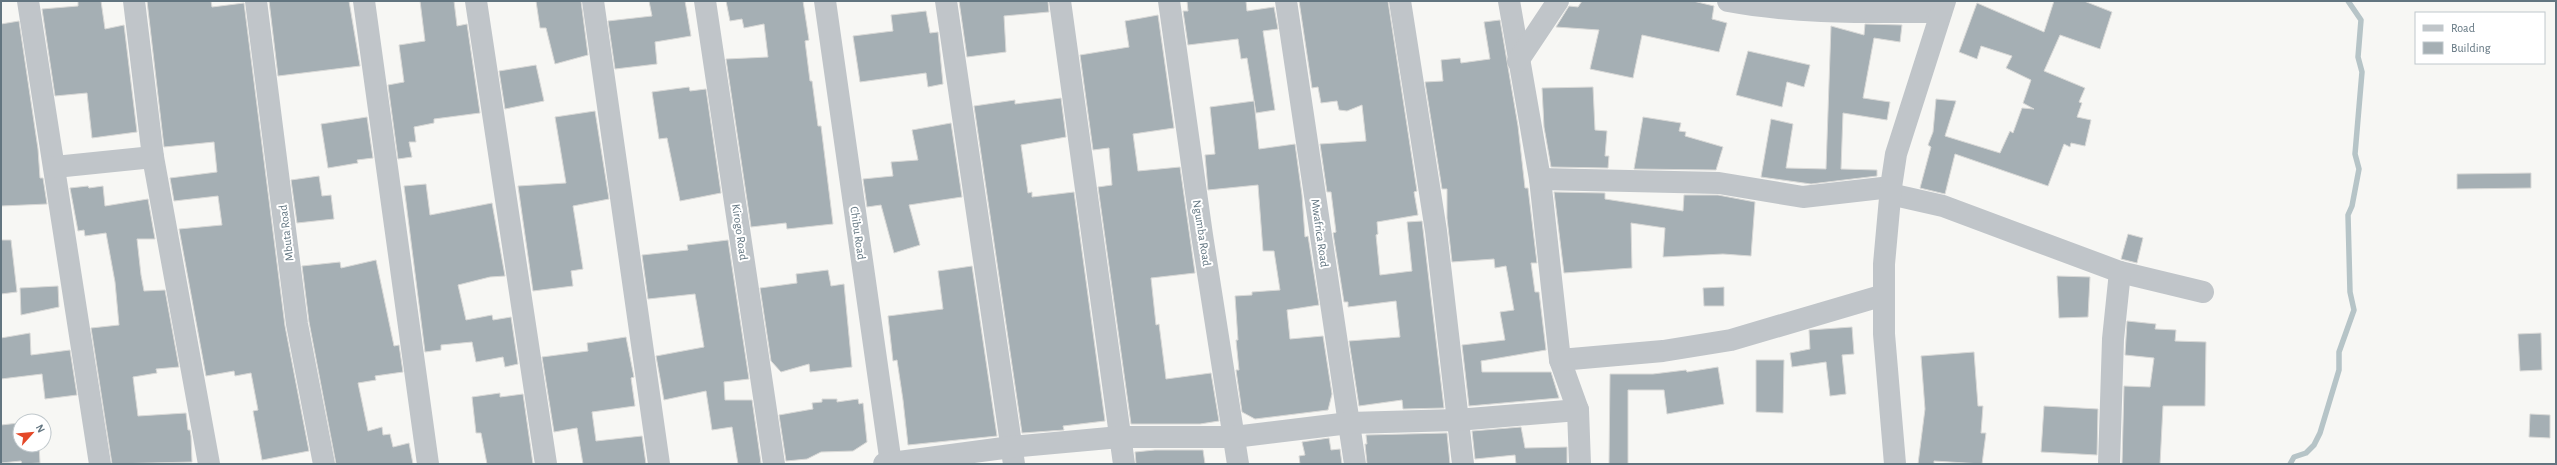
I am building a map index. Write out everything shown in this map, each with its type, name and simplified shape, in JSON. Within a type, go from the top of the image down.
[{"type":"street","points":[[28,1],[100,464]]},
{"type":"street","points":[[134,1],[153,157],[209,464]]},
{"type":"street","name":"Mbuta Road","points":[[256,1],[297,324],[324,464]]},
{"type":"street","points":[[364,1],[428,464]]},
{"type":"street","points":[[476,1],[546,464]]},
{"type":"street","points":[[593,1],[659,464]]},
{"type":"street","name":"Kirogo Road","points":[[705,1],[774,464]]},
{"type":"street","name":"Chibu Road","points":[[825,1],[891,464]]},
{"type":"street","points":[[946,1],[1012,455]]},
{"type":"street","points":[[1060,1],[1124,464]]},
{"type":"street","name":"Ngumba Road","points":[[1169,1],[1202,236],[1238,464]]},
{"type":"street","name":"Mwafrica Road","points":[[1286,1],[1355,464]]},
{"type":"street","points":[[1400,1],[1436,231],[1463,464]]},
{"type":"street","points":[[1509,1],[1518,61],[1540,179],[1560,360],[1578,410],[1580,464]]},
{"type":"street","points":[[1518,61],[1558,1]]},
{"type":"street","points":[[1728,1],[1752,6],[1828,12],[1943,6],[1896,154],[1890,191],[1884,264],[1884,334],[1895,464]]},
{"type":"street","points":[[55,167],[153,157]]},
{"type":"street","points":[[1540,179],[1719,183],[1803,197],[1890,191],[1943,206],[2120,272],[2203,292]]},
{"type":"street","points":[[2109,464],[2113,339],[2120,272]]},
{"type":"street","points":[[1560,360],[1663,351],[1731,340],[1884,295]]},
{"type":"street","points":[[884,464],[1012,455],[1120,437],[1234,437],[1349,423],[1457,420],[1578,410]]},
{"type":"building","points":[[78,1],[101,1],[105,29],[124,25],[137,132],[92,138],[87,93],[55,96],[42,9],[78,6]]},
{"type":"building","points":[[147,1],[211,1],[212,7],[244,3],[285,326],[309,451],[262,460],[253,411],[258,410],[251,373],[235,376],[234,371],[206,376],[179,229],[222,225],[218,196],[174,201],[170,178],[217,172],[214,142],[164,147]]},
{"type":"building","points":[[269,1],[349,1],[360,66],[278,76]]},
{"type":"building","points":[[420,1],[454,1],[457,26],[467,24],[480,113],[434,119],[434,123],[414,127],[416,142],[409,142],[412,157],[398,159],[388,85],[404,82],[399,45],[425,41]]},
{"type":"building","points":[[536,1],[581,1],[588,55],[555,64],[546,28],[540,28]]},
{"type":"building","points":[[649,1],[685,1],[691,36],[655,42],[657,64],[615,69],[608,21],[652,16]]},
{"type":"building","points":[[726,1],[803,1],[809,40],[805,41],[810,81],[812,81],[818,126],[821,126],[833,224],[787,229],[786,223],[751,227],[726,59],[768,57],[764,24],[744,28],[742,19],[730,21]]},
{"type":"building","points":[[959,1],[1048,1],[1049,12],[1004,16],[1006,52],[967,57]]},
{"type":"building","points":[[1187,1],[1246,1],[1247,11],[1274,7],[1278,29],[1263,31],[1275,110],[1256,113],[1247,58],[1241,59],[1238,39],[1188,45],[1183,11],[1188,11]]},
{"type":"building","points":[[1299,1],[1388,1],[1417,191],[1414,192],[1418,215],[1377,222],[1378,234],[1376,235],[1380,275],[1412,271],[1407,222],[1422,221],[1444,408],[1403,409],[1402,400],[1359,406],[1349,341],[1400,337],[1396,301],[1348,307],[1348,302],[1344,302],[1333,233],[1336,232],[1331,192],[1327,192],[1320,144],[1366,141],[1362,105],[1347,111],[1339,110],[1337,101],[1321,103],[1318,87],[1312,88]]},
{"type":"building","points":[[1582,1],[1693,1],[1714,6],[1712,19],[1727,23],[1719,52],[1642,35],[1633,78],[1590,69],[1599,30],[1556,27],[1569,6],[1578,7]]},
{"type":"building","points":[[2054,1],[2084,1],[2112,12],[2100,49],[2060,35],[2044,71],[2085,88],[2079,102],[2082,103],[2077,117],[2091,120],[2085,146],[2071,143],[2070,147],[2064,144],[2048,186],[1955,154],[1945,194],[1920,188],[1931,147],[1928,145],[1933,132],[1936,99],[1956,101],[1945,136],[2000,153],[2010,131],[2013,133],[2022,108],[2034,109],[2023,103],[2031,80],[2006,68],[2012,56],[1981,46],[1977,59],[1959,52],[1977,3],[2044,32]]},
{"type":"building","points":[[926,11],[930,33],[938,32],[943,84],[928,87],[926,73],[860,82],[853,36],[893,31],[891,15]]},
{"type":"building","points":[[1158,15],[1174,128],[1133,134],[1138,171],[1180,167],[1195,273],[1151,278],[1156,325],[1159,324],[1166,379],[1211,373],[1219,421],[1200,424],[1131,424],[1098,187],[1112,185],[1109,148],[1093,150],[1080,55],[1129,47],[1125,21]]},
{"type":"building","points":[[1500,20],[1518,126],[1525,188],[1528,188],[1537,263],[1531,263],[1535,292],[1539,292],[1546,350],[1481,361],[1482,372],[1551,372],[1559,398],[1469,406],[1462,345],[1505,340],[1500,312],[1514,310],[1506,266],[1495,268],[1494,259],[1452,262],[1447,218],[1447,189],[1442,189],[1425,82],[1443,81],[1441,60],[1460,58],[1461,63],[1490,59],[1484,22]]},
{"type":"building","points":[[19,21],[38,149],[40,178],[43,178],[47,204],[1,206],[1,24]]},
{"type":"building","points":[[1865,24],[1902,25],[1900,42],[1874,38],[1863,98],[1890,102],[1887,120],[1843,113],[1841,169],[1877,170],[1877,176],[1811,184],[1761,177],[1771,119],[1793,124],[1786,168],[1826,169],[1831,26],[1864,35]]},
{"type":"building","points":[[1748,51],[1810,65],[1804,87],[1787,82],[1782,107],[1736,95]]},
{"type":"building","points":[[536,65],[544,101],[505,109],[499,71]]},
{"type":"building","points":[[689,87],[690,91],[706,89],[721,193],[680,201],[667,138],[659,139],[652,92]]},
{"type":"building","points":[[1593,87],[1595,130],[1607,131],[1605,156],[1609,156],[1608,168],[1551,167],[1544,127],[1542,88]]},
{"type":"building","points":[[1061,98],[1066,137],[1021,145],[1028,193],[1032,192],[1032,197],[1074,192],[1105,421],[1063,426],[1064,430],[1022,433],[974,106],[1015,100],[1015,104]]},
{"type":"building","points":[[1254,101],[1259,149],[1295,144],[1302,195],[1305,237],[1308,236],[1319,305],[1287,310],[1290,339],[1323,336],[1332,394],[1328,410],[1255,419],[1242,412],[1236,370],[1239,370],[1236,340],[1238,340],[1235,296],[1252,295],[1252,292],[1280,290],[1274,251],[1263,251],[1258,185],[1208,190],[1205,155],[1215,154],[1210,107]]},
{"type":"building","points":[[595,111],[609,199],[573,206],[583,269],[571,271],[573,286],[533,291],[518,186],[566,183],[555,117]]},
{"type":"building","points":[[367,117],[373,158],[357,160],[358,163],[328,168],[321,124]]},
{"type":"building","points":[[1643,117],[1681,123],[1679,131],[1686,132],[1685,136],[1723,147],[1716,170],[1634,169]]},
{"type":"building","points":[[951,123],[962,197],[909,205],[920,245],[894,253],[881,205],[867,207],[863,179],[893,176],[891,162],[918,160],[912,130]]},
{"type":"building","points":[[2531,173],[2531,188],[2457,189],[2457,174]]},
{"type":"building","points":[[319,176],[322,196],[331,195],[334,219],[297,223],[291,180]]},
{"type":"building","points":[[426,184],[430,215],[492,203],[505,276],[490,277],[458,285],[466,320],[492,315],[493,320],[511,317],[518,364],[505,367],[503,357],[476,362],[472,342],[441,345],[441,350],[425,352],[404,186]]},
{"type":"building","points":[[88,186],[89,188],[103,186],[105,206],[148,199],[155,239],[137,239],[141,275],[144,291],[165,290],[179,367],[156,369],[157,373],[133,377],[138,416],[186,413],[188,430],[190,430],[191,436],[192,462],[112,464],[91,328],[119,325],[115,282],[106,233],[85,236],[84,230],[78,231],[70,188]]},
{"type":"building","points":[[1554,192],[1605,193],[1605,199],[1683,211],[1684,195],[1718,195],[1755,202],[1751,256],[1723,254],[1663,257],[1665,228],[1631,223],[1632,268],[1564,273]]},
{"type":"building","points":[[2128,234],[2143,238],[2137,263],[2121,259]]},
{"type":"building","points":[[1,240],[11,240],[17,292],[1,294]]},
{"type":"building","points":[[728,240],[749,379],[724,382],[725,400],[752,400],[761,463],[756,464],[738,464],[732,427],[712,430],[706,391],[664,400],[656,356],[704,347],[695,294],[648,299],[642,255],[688,250],[687,245]]},
{"type":"building","points":[[376,260],[394,346],[399,345],[403,372],[375,376],[376,380],[358,383],[368,431],[382,427],[383,435],[390,434],[393,447],[409,443],[413,464],[336,464],[309,322],[302,266],[340,262],[341,268]]},
{"type":"building","points":[[972,266],[997,436],[908,445],[897,360],[893,361],[888,316],[943,309],[938,271]]},
{"type":"building","points":[[828,270],[831,286],[844,284],[852,367],[810,372],[809,364],[781,372],[771,361],[760,288],[797,283],[796,274]]},
{"type":"building","points":[[2057,276],[2090,277],[2088,317],[2059,318]]},
{"type":"building","points":[[58,286],[59,307],[21,315],[20,288]]},
{"type":"building","points":[[1724,287],[1724,306],[1704,306],[1703,288]]},
{"type":"building","points":[[2127,321],[2156,324],[2155,329],[2176,330],[2175,341],[2206,342],[2205,406],[2163,406],[2160,464],[2122,464],[2124,386],[2150,387],[2154,358],[2125,355]]},
{"type":"building","points":[[1852,327],[1854,354],[1842,355],[1846,394],[1830,396],[1826,362],[1792,367],[1790,353],[1810,349],[1809,330]]},
{"type":"building","points":[[30,333],[31,355],[70,350],[77,395],[45,399],[42,374],[1,379],[1,338]]},
{"type":"building","points":[[2541,333],[2542,370],[2520,371],[2518,334]]},
{"type":"building","points":[[626,337],[634,377],[631,378],[635,406],[592,412],[596,441],[642,436],[646,464],[583,464],[577,428],[554,432],[542,357],[588,351],[587,343]]},
{"type":"building","points":[[1974,352],[1978,406],[1983,406],[1981,433],[1986,433],[1982,464],[1934,461],[1934,464],[1918,464],[1925,409],[1921,356]]},
{"type":"building","points":[[1756,360],[1784,360],[1783,413],[1756,412]]},
{"type":"building","points":[[1718,367],[1724,404],[1667,414],[1664,390],[1628,390],[1628,464],[1609,464],[1610,374],[1653,374],[1686,370],[1687,372]]},
{"type":"building","points":[[500,393],[500,397],[523,394],[533,464],[487,464],[481,433],[476,433],[472,397]]},
{"type":"building","points":[[822,399],[837,399],[837,402],[858,399],[859,404],[863,403],[867,442],[853,451],[821,452],[807,459],[786,461],[779,415],[813,409],[812,403],[822,402]]},
{"type":"building","points":[[2044,406],[2098,409],[2097,455],[2041,452]]},
{"type":"building","points":[[2530,414],[2550,415],[2550,438],[2529,437]]},
{"type":"building","points":[[12,424],[12,453],[39,453],[40,463],[22,464],[21,461],[1,463],[1,425]]},
{"type":"building","points":[[1521,427],[1525,448],[1567,447],[1567,464],[1516,464],[1515,455],[1475,459],[1472,431]]},
{"type":"building","points":[[1447,433],[1450,464],[1367,464],[1365,444],[1367,444],[1366,435]]},
{"type":"building","points":[[1329,438],[1331,450],[1340,449],[1342,464],[1300,464],[1299,456],[1305,455],[1302,442]]},
{"type":"building","points":[[1155,450],[1203,450],[1205,464],[1136,464],[1135,452]]},
{"type":"waterway","points":[[2290,464],[2294,457],[2306,453],[2314,445],[2320,433],[2339,370],[2339,352],[2354,310],[2350,292],[2348,215],[2352,206],[2359,169],[2355,154],[2362,72],[2358,57],[2361,20],[2348,1]]}]
